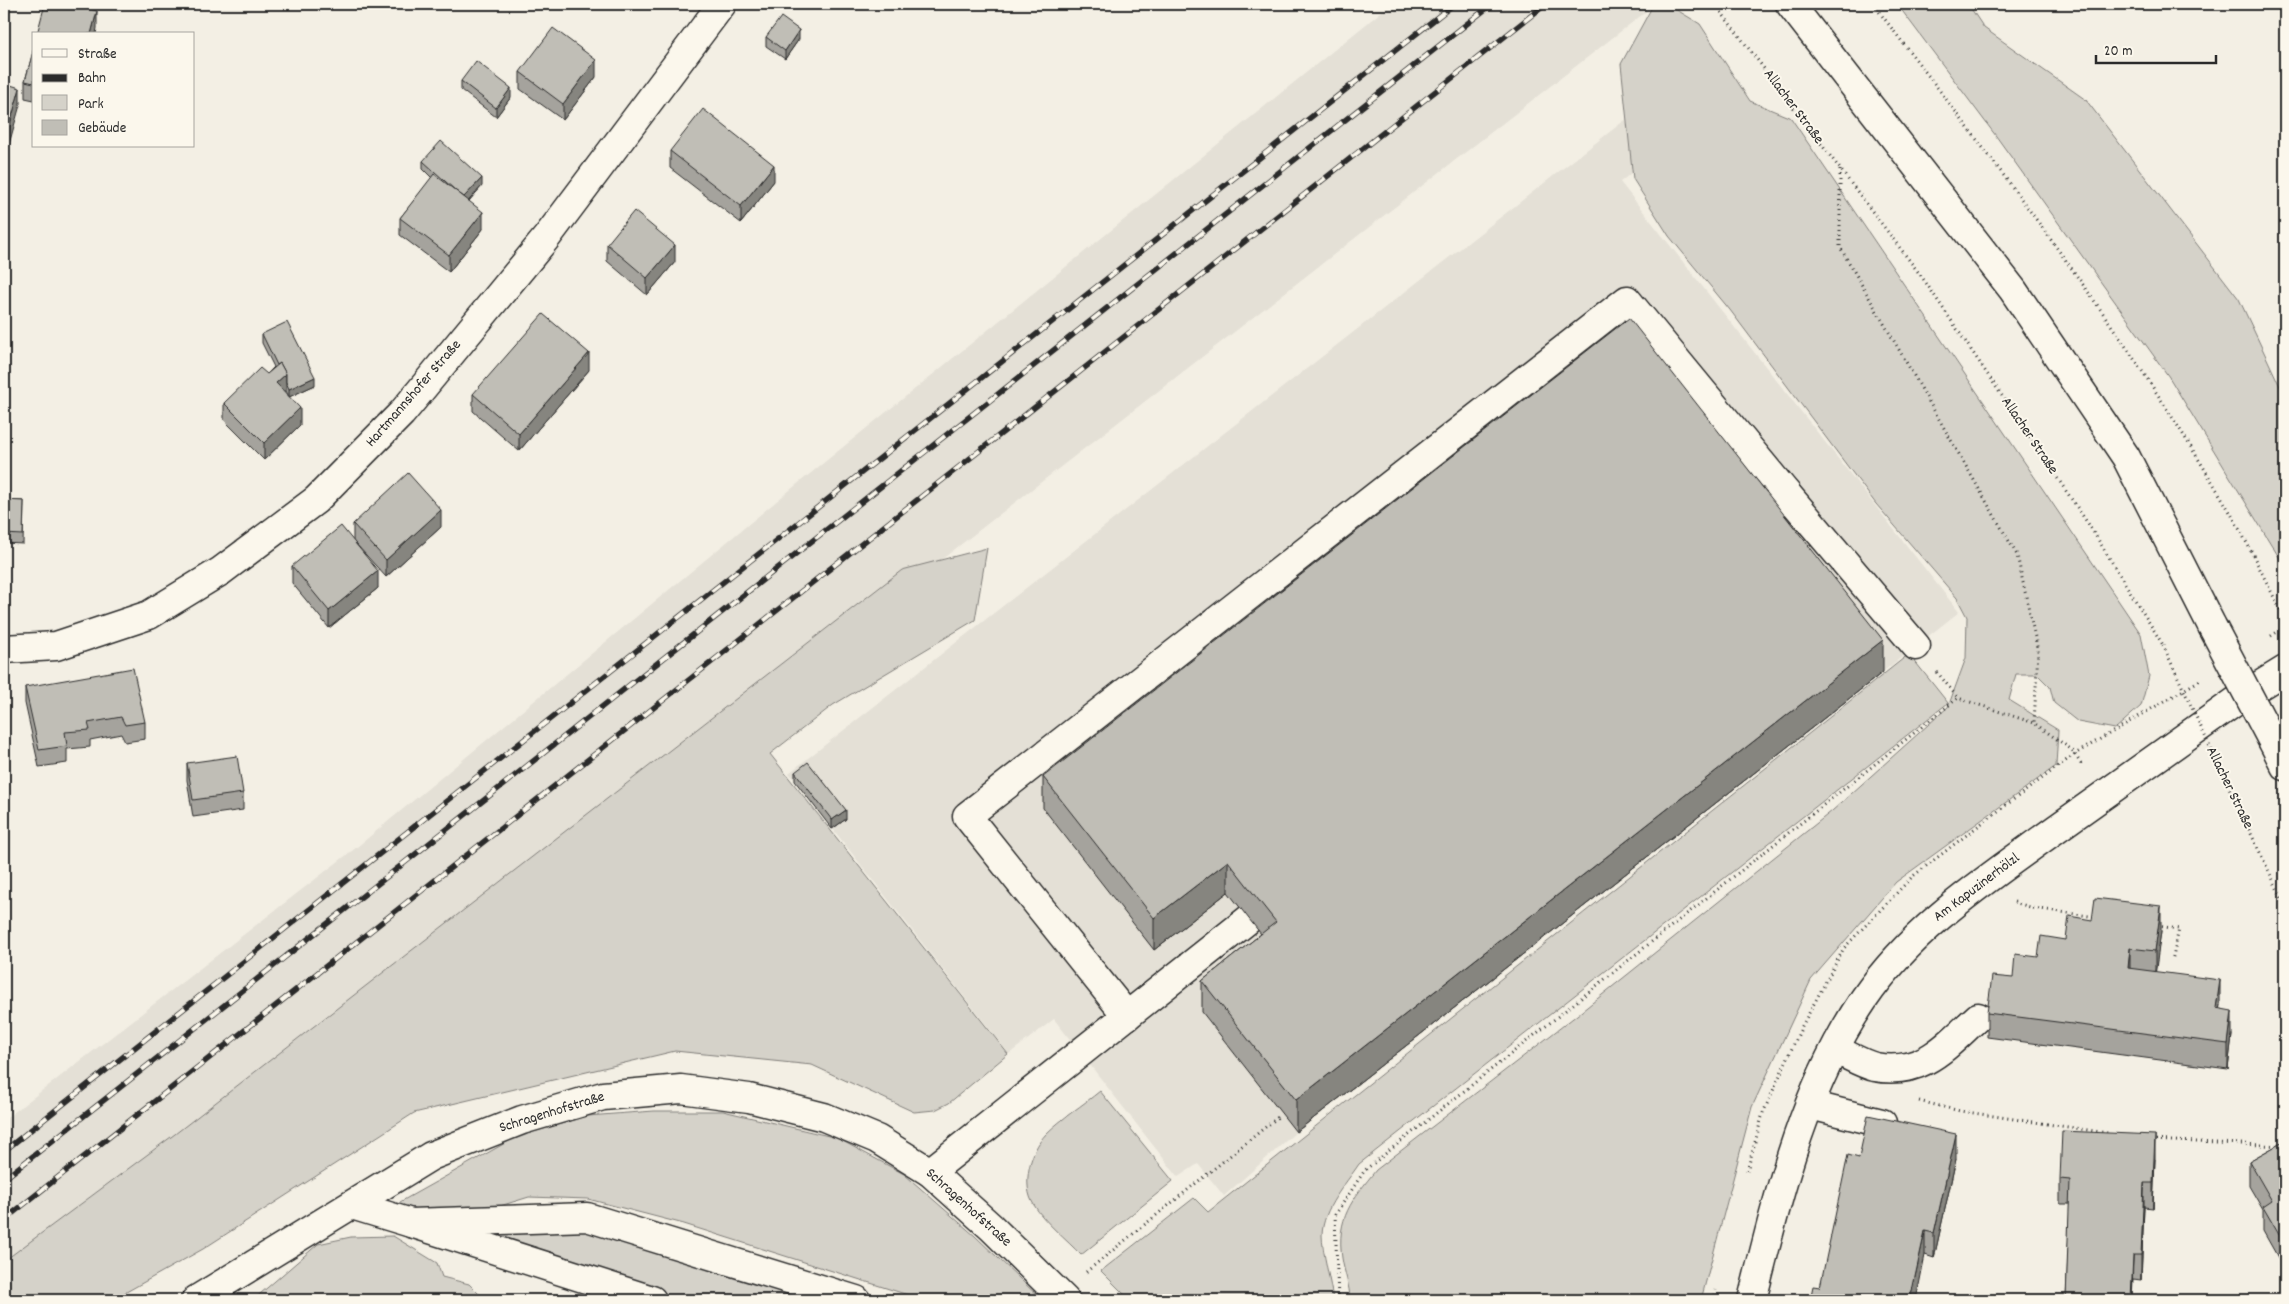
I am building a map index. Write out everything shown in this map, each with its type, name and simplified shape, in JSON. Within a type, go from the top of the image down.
[{"type":"street","name":"Hartmannshofer Straße","points":[[4,649],[56,646],[149,614],[221,571],[316,500],[402,413],[540,245],[722,4]]},
{"type":"street","points":[[1790,4],[2013,290],[2126,457],[2279,754]]},
{"type":"street","points":[[1126,1016],[967,816],[1627,300],[1787,494],[1916,646]]},
{"type":"street","points":[[1760,516],[1787,494]]},
{"type":"street","name":"Am Kapuzinerhölzl","points":[[1752,1300],[1783,1180],[1821,1075],[1864,1000],[1900,952],[1954,902],[2246,694],[2285,670]]},
{"type":"street","points":[[930,1172],[1249,919]]},
{"type":"street","points":[[1836,1050],[1874,1067],[1905,1070],[1934,1057],[1978,1017]]},
{"type":"street","name":"Schragenhofstraße","points":[[196,1300],[431,1156],[522,1120],[602,1096],[681,1089],[749,1098],[824,1117],[877,1138],[930,1172],[991,1227],[1062,1297]]},
{"type":"street","points":[[1810,1105],[1882,1123]]},
{"type":"street","points":[[352,1205],[652,1300]]},
{"type":"street","points":[[411,1223],[587,1217],[856,1300]]},
{"type":"path","name":"Allacher Straße","points":[[1715,4],[1922,277],[2089,525],[2163,646],[2222,775],[2285,905]]},
{"type":"path","points":[[1873,4],[1962,119],[2112,325],[2231,513],[2285,619]]},
{"type":"path","points":[[1840,170],[1840,247],[2017,555],[2038,651],[2034,723]]},
{"type":"path","points":[[1338,1300],[1335,1214],[1365,1170],[1958,698],[2034,723],[2072,750],[2103,796]]},
{"type":"path","points":[[2212,764],[2220,758]]},
{"type":"path","points":[[1975,887],[2033,908],[2101,918]]},
{"type":"path","points":[[2149,925],[2179,929],[2172,961]]},
{"type":"path","points":[[1915,1100],[1960,1111],[2118,1135]]},
{"type":"path","points":[[1062,1297],[1278,1117]]},
{"type":"path","points":[[2147,1139],[2285,1146]]},
{"type":"shaded area","points":[[1391,4],[1656,4],[874,612],[4,1278],[4,1120],[357,847],[790,490]]},
{"type":"shaded area","points":[[1625,120],[1653,156],[1620,182],[1959,612],[1296,1132],[1224,1196],[1198,1164],[1178,1177],[1054,1019],[1009,1054],[789,773]]},
{"type":"green space","points":[[1667,4],[1700,24],[1750,101],[1791,118],[2141,634],[2149,676],[2141,706],[2115,729],[2078,722],[2054,703],[2050,687],[2037,674],[2016,674],[2009,700],[2058,730],[2056,766],[1896,882],[1811,980],[1752,1107],[1701,1300],[1350,1300],[1342,1258],[1341,1232],[1353,1200],[1376,1170],[1577,1015],[1832,811],[1948,707],[1966,658],[1967,617],[1957,598],[1876,504],[1730,310],[1669,236],[1633,179],[1621,64],[1652,7]]},
{"type":"green space","points":[[1897,4],[1968,4],[1984,28],[2086,100],[2239,299],[2285,397],[2285,567],[2169,377],[1996,136]]},
{"type":"green space","points":[[987,548],[975,620],[833,705],[770,754],[1008,1054],[949,1103],[935,1110],[914,1112],[812,1065],[675,1051],[414,1113],[203,1249],[112,1300],[4,1300],[4,1261],[175,1134],[902,570]]},
{"type":"green space","points":[[1909,654],[1948,703],[1359,1164],[1330,1206],[1323,1225],[1322,1242],[1333,1300],[1130,1300],[1101,1271],[1194,1198],[1208,1212]]},
{"type":"green space","points":[[1100,1091],[1173,1181],[1081,1255],[1034,1205],[1028,1188],[1029,1168],[1040,1141],[1046,1134]]},
{"type":"green space","points":[[654,1111],[723,1111],[837,1138],[904,1174],[975,1236],[1042,1300],[924,1300],[684,1224],[588,1199],[529,1197],[487,1210],[396,1223],[400,1202],[516,1137],[588,1116]]},
{"type":"green space","points":[[511,1225],[577,1225],[828,1300],[664,1300],[492,1243],[494,1235]]},
{"type":"green space","points":[[393,1236],[437,1263],[442,1277],[469,1284],[485,1300],[253,1300],[318,1244],[351,1237]]},
{"type":"building","points":[[45,4],[69,4],[97,11],[92,32],[38,32]]},
{"type":"building","points":[[781,17],[799,30],[785,51],[766,37]]},
{"type":"building","points":[[553,28],[596,60],[563,104],[520,72]]},
{"type":"building","points":[[32,55],[32,83],[25,81]]},
{"type":"building","points":[[476,61],[511,88],[496,108],[461,81]]},
{"type":"building","points":[[4,83],[20,88],[4,145]]},
{"type":"building","points":[[703,109],[774,165],[741,206],[670,151]]},
{"type":"building","points":[[441,141],[482,178],[464,197],[423,161]]},
{"type":"building","points":[[434,174],[483,212],[449,255],[400,218]]},
{"type":"building","points":[[634,211],[675,245],[647,278],[607,244]]},
{"type":"building","points":[[543,314],[589,353],[519,434],[473,394]]},
{"type":"building","points":[[1629,318],[1883,640],[1296,1100],[1202,981],[1276,922],[1228,861],[1154,918],[1043,777]]},
{"type":"building","points":[[287,322],[315,377],[289,389],[286,382],[286,374],[280,363],[277,365],[262,334]]},
{"type":"building","points":[[280,363],[286,374],[276,383],[300,408],[264,443],[224,403],[260,368],[267,374]]},
{"type":"building","points":[[408,473],[441,510],[386,560],[353,524]]},
{"type":"building","points":[[4,500],[24,501],[23,535],[4,534]]},
{"type":"building","points":[[341,526],[378,571],[329,611],[292,566]]},
{"type":"building","points":[[133,668],[145,722],[125,725],[121,717],[88,723],[90,730],[65,732],[67,746],[39,750],[25,687]]},
{"type":"building","points":[[237,756],[243,793],[193,800],[187,763]]},
{"type":"building","points":[[808,762],[846,810],[832,820],[795,772]]},
{"type":"building","points":[[2095,898],[2161,906],[2155,951],[2130,948],[2128,968],[2220,980],[2216,1008],[2232,1011],[2228,1044],[1987,1013],[1992,976],[2013,978],[2015,954],[2038,957],[2041,936],[2066,940],[2069,916],[2092,920]]},
{"type":"building","points":[[1868,1115],[1956,1134],[1934,1233],[1925,1231],[1910,1300],[1810,1300],[1813,1286],[1820,1287],[1848,1155],[1859,1158]]},
{"type":"building","points":[[2062,1131],[2155,1135],[2153,1183],[2144,1183],[2141,1255],[2133,1255],[2131,1300],[2066,1300],[2070,1180],[2060,1179]]},
{"type":"building","points":[[2285,1141],[2285,1245],[2263,1207],[2272,1201],[2249,1161]]},
{"type":"railway","points":[[4,1151],[1454,4]]},
{"type":"railway","points":[[4,1179],[1492,4]]},
{"type":"railway","points":[[4,1220],[1546,4]]}]
